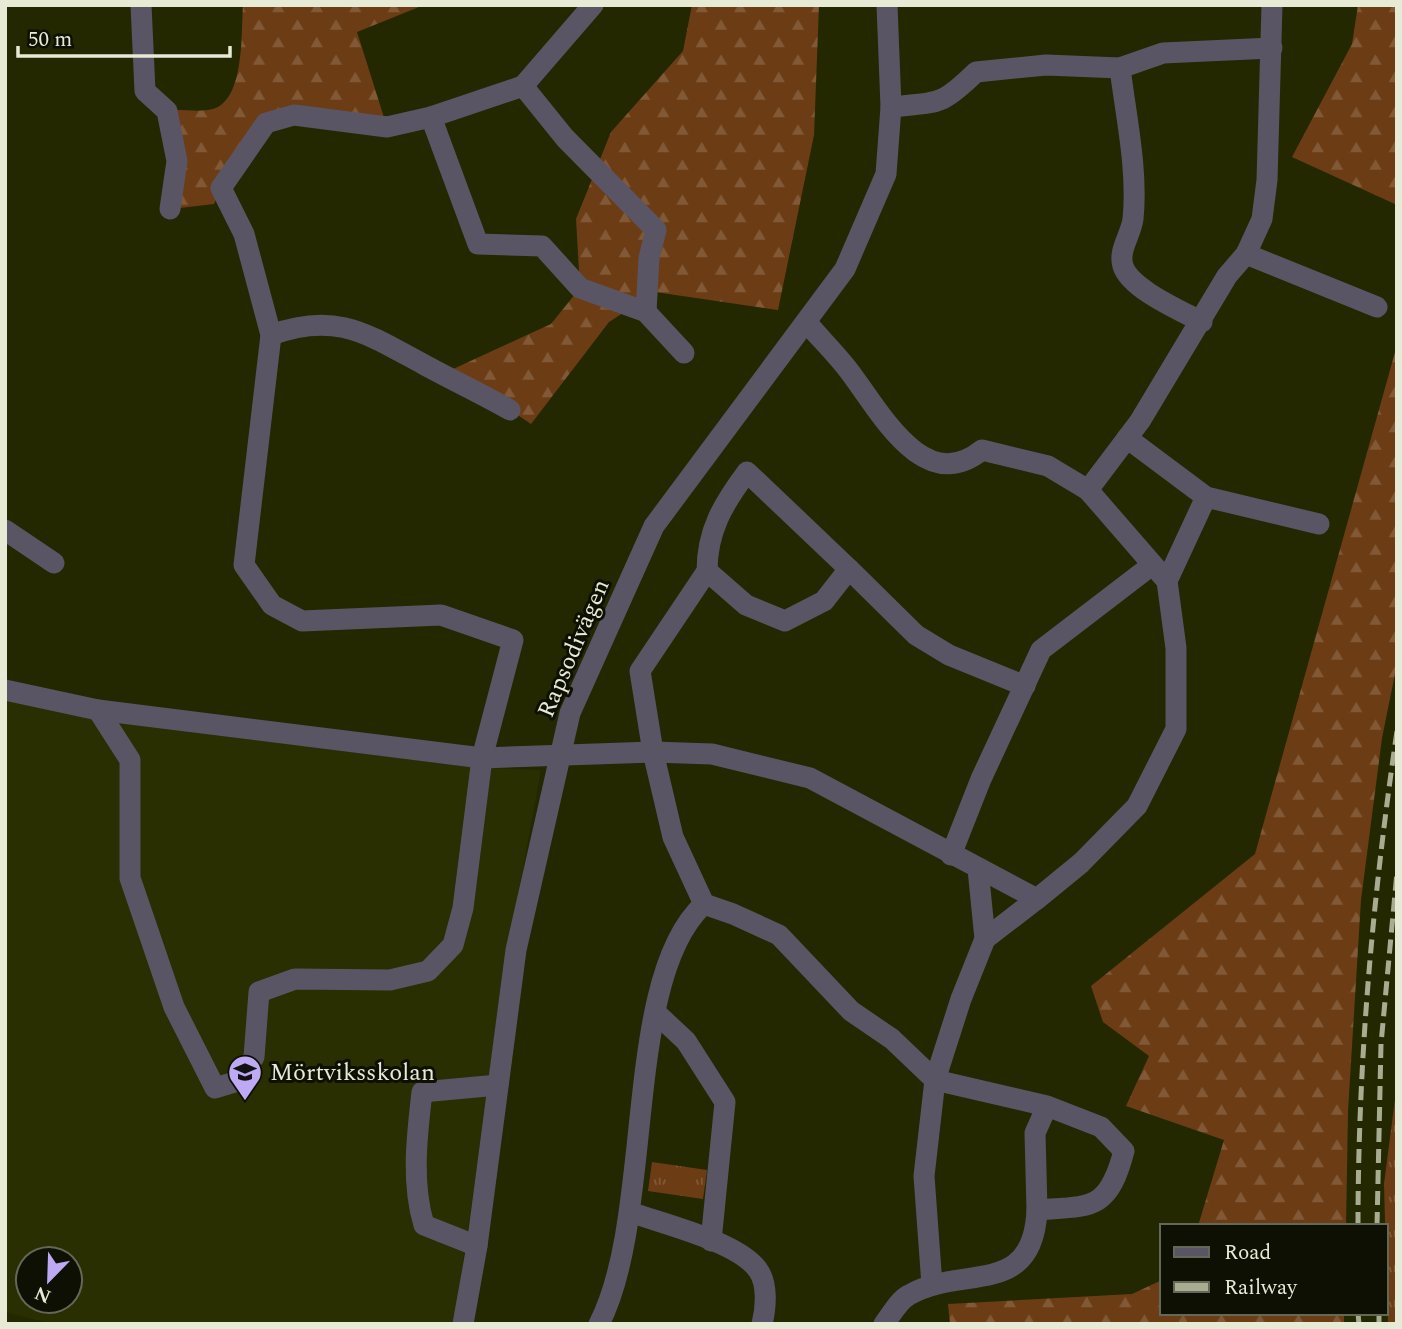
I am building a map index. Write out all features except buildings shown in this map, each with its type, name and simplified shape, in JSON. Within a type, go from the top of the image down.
[{"type":"street","points":[[141,5],[145,91],[167,111],[177,160],[170,209]]},
{"type":"street","points":[[593,5],[523,86],[565,138],[656,230],[649,258],[646,312]]},
{"type":"street","name":"Rapsodivägen","points":[[463,1324],[477,1246],[516,950],[570,713],[654,526],[845,269],[886,174],[891,107],[887,5]]},
{"type":"street","points":[[1088,489],[1127,438],[1202,322],[1227,276],[1246,254],[1262,219],[1267,180],[1272,5]]},
{"type":"street","points":[[891,107],[944,100],[955,94],[976,72],[1046,65],[1120,68],[1163,53],[1272,48]]},
{"type":"street","points":[[1120,68],[1135,199],[1132,224],[1123,248],[1123,267],[1132,279],[1157,299],[1202,322]]},
{"type":"street","name":"Rapsodivägen","points":[[482,758],[513,640],[441,615],[302,621],[272,605],[244,565],[271,335],[244,234],[221,188],[265,123],[294,115],[387,127],[431,117],[523,86]]},
{"type":"street","points":[[431,117],[478,244],[542,246],[580,288],[646,312],[684,354]]},
{"type":"street","points":[[1246,254],[1377,307]]},
{"type":"street","points":[[807,323],[846,367],[901,440],[921,456],[946,466],[966,463],[982,450],[1048,466],[1088,489],[1167,581]]},
{"type":"street","points":[[271,335],[297,326],[354,328],[388,342],[510,410]]},
{"type":"street","points":[[1127,438],[1206,497],[1319,524]]},
{"type":"street","points":[[1025,686],[949,655],[916,635],[747,472],[721,506],[707,545],[707,571],[640,671],[653,752],[673,837],[705,904],[779,935],[851,1011],[892,1039],[935,1080],[1047,1106],[1101,1126],[1124,1151],[1109,1191],[1099,1201],[1085,1206],[1037,1210]]},
{"type":"street","points":[[985,939],[1081,863],[1137,806],[1176,729],[1175,648],[1167,581],[1206,497]]},
{"type":"street","points":[[5,530],[54,563]]},
{"type":"street","points":[[951,855],[981,779],[1041,650],[1152,565]]},
{"type":"street","points":[[707,571],[746,605],[785,621],[824,601],[849,569]]},
{"type":"street","points":[[5,690],[98,710],[482,758],[559,758],[653,752],[712,754],[810,778],[1037,899]]},
{"type":"street","points":[[98,710],[130,761],[130,878],[174,1007],[215,1088],[238,1081],[254,1057],[259,992],[295,979],[390,980],[428,971],[453,945],[463,908],[482,758]]},
{"type":"street","points":[[932,1285],[924,1176],[935,1080],[961,999],[985,939],[978,869]]},
{"type":"street","points":[[599,1324],[620,1262],[630,1212],[656,1013],[676,944],[691,916],[705,904]]},
{"type":"street","points":[[656,1013],[687,1041],[725,1102],[711,1241]]},
{"type":"street","points":[[477,1246],[424,1225],[417,1202],[416,1137],[422,1092],[498,1085]]},
{"type":"street","points":[[885,1323],[906,1296],[932,1285],[976,1278],[1011,1268],[1029,1251],[1036,1236],[1035,1133],[1047,1106]]},
{"type":"street","points":[[630,1212],[711,1241],[748,1259],[760,1273],[765,1296],[762,1324]]},
{"type":"shaded area","name":"Mörtviksskolan","points":[[5,699],[91,718],[469,767],[541,770],[509,946],[454,1324],[53,1324],[17,1315],[84,1315],[84,1245],[14,1245],[14,1314],[5,1312]]},
{"type":"green space","points":[[243,5],[424,5],[357,32],[387,127],[266,123],[221,188],[214,204],[171,209],[175,110],[213,109],[223,103],[231,93],[239,64]]},
{"type":"green space","points":[[692,5],[819,5],[814,135],[778,310],[655,292],[609,322],[531,424],[451,370],[551,324],[580,288],[576,219],[611,132],[683,51]]},
{"type":"green space","points":[[1358,5],[1397,5],[1397,205],[1292,157],[1352,44]]},
{"type":"green space","points":[[1397,345],[1397,664],[1382,738],[1361,900],[1348,1111],[1346,1224],[1199,1224],[1224,1140],[1126,1106],[1149,1056],[1103,1022],[1091,986],[1255,854]]},
{"type":"green space","points":[[1397,1084],[1397,1324],[1388,1324],[1388,1224],[1385,1224],[1384,1184]]},
{"type":"green space","points":[[652,1162],[707,1170],[703,1199],[648,1191]]},
{"type":"green space","points":[[1160,1281],[1160,1315],[1344,1315],[1344,1324],[950,1324],[948,1304],[1132,1294]]},
{"type":"railway","points":[[1358,1224],[1364,1040],[1374,916],[1397,731]]},
{"type":"railway","points":[[1377,1224],[1381,1044],[1397,872]]},
{"type":"railway","points":[[1358,1315],[1359,1324]]},
{"type":"railway","points":[[1379,1315],[1379,1324]]},
{"type":"place","name":"Mörtviksskolan","points":[[245,1102]]}]
